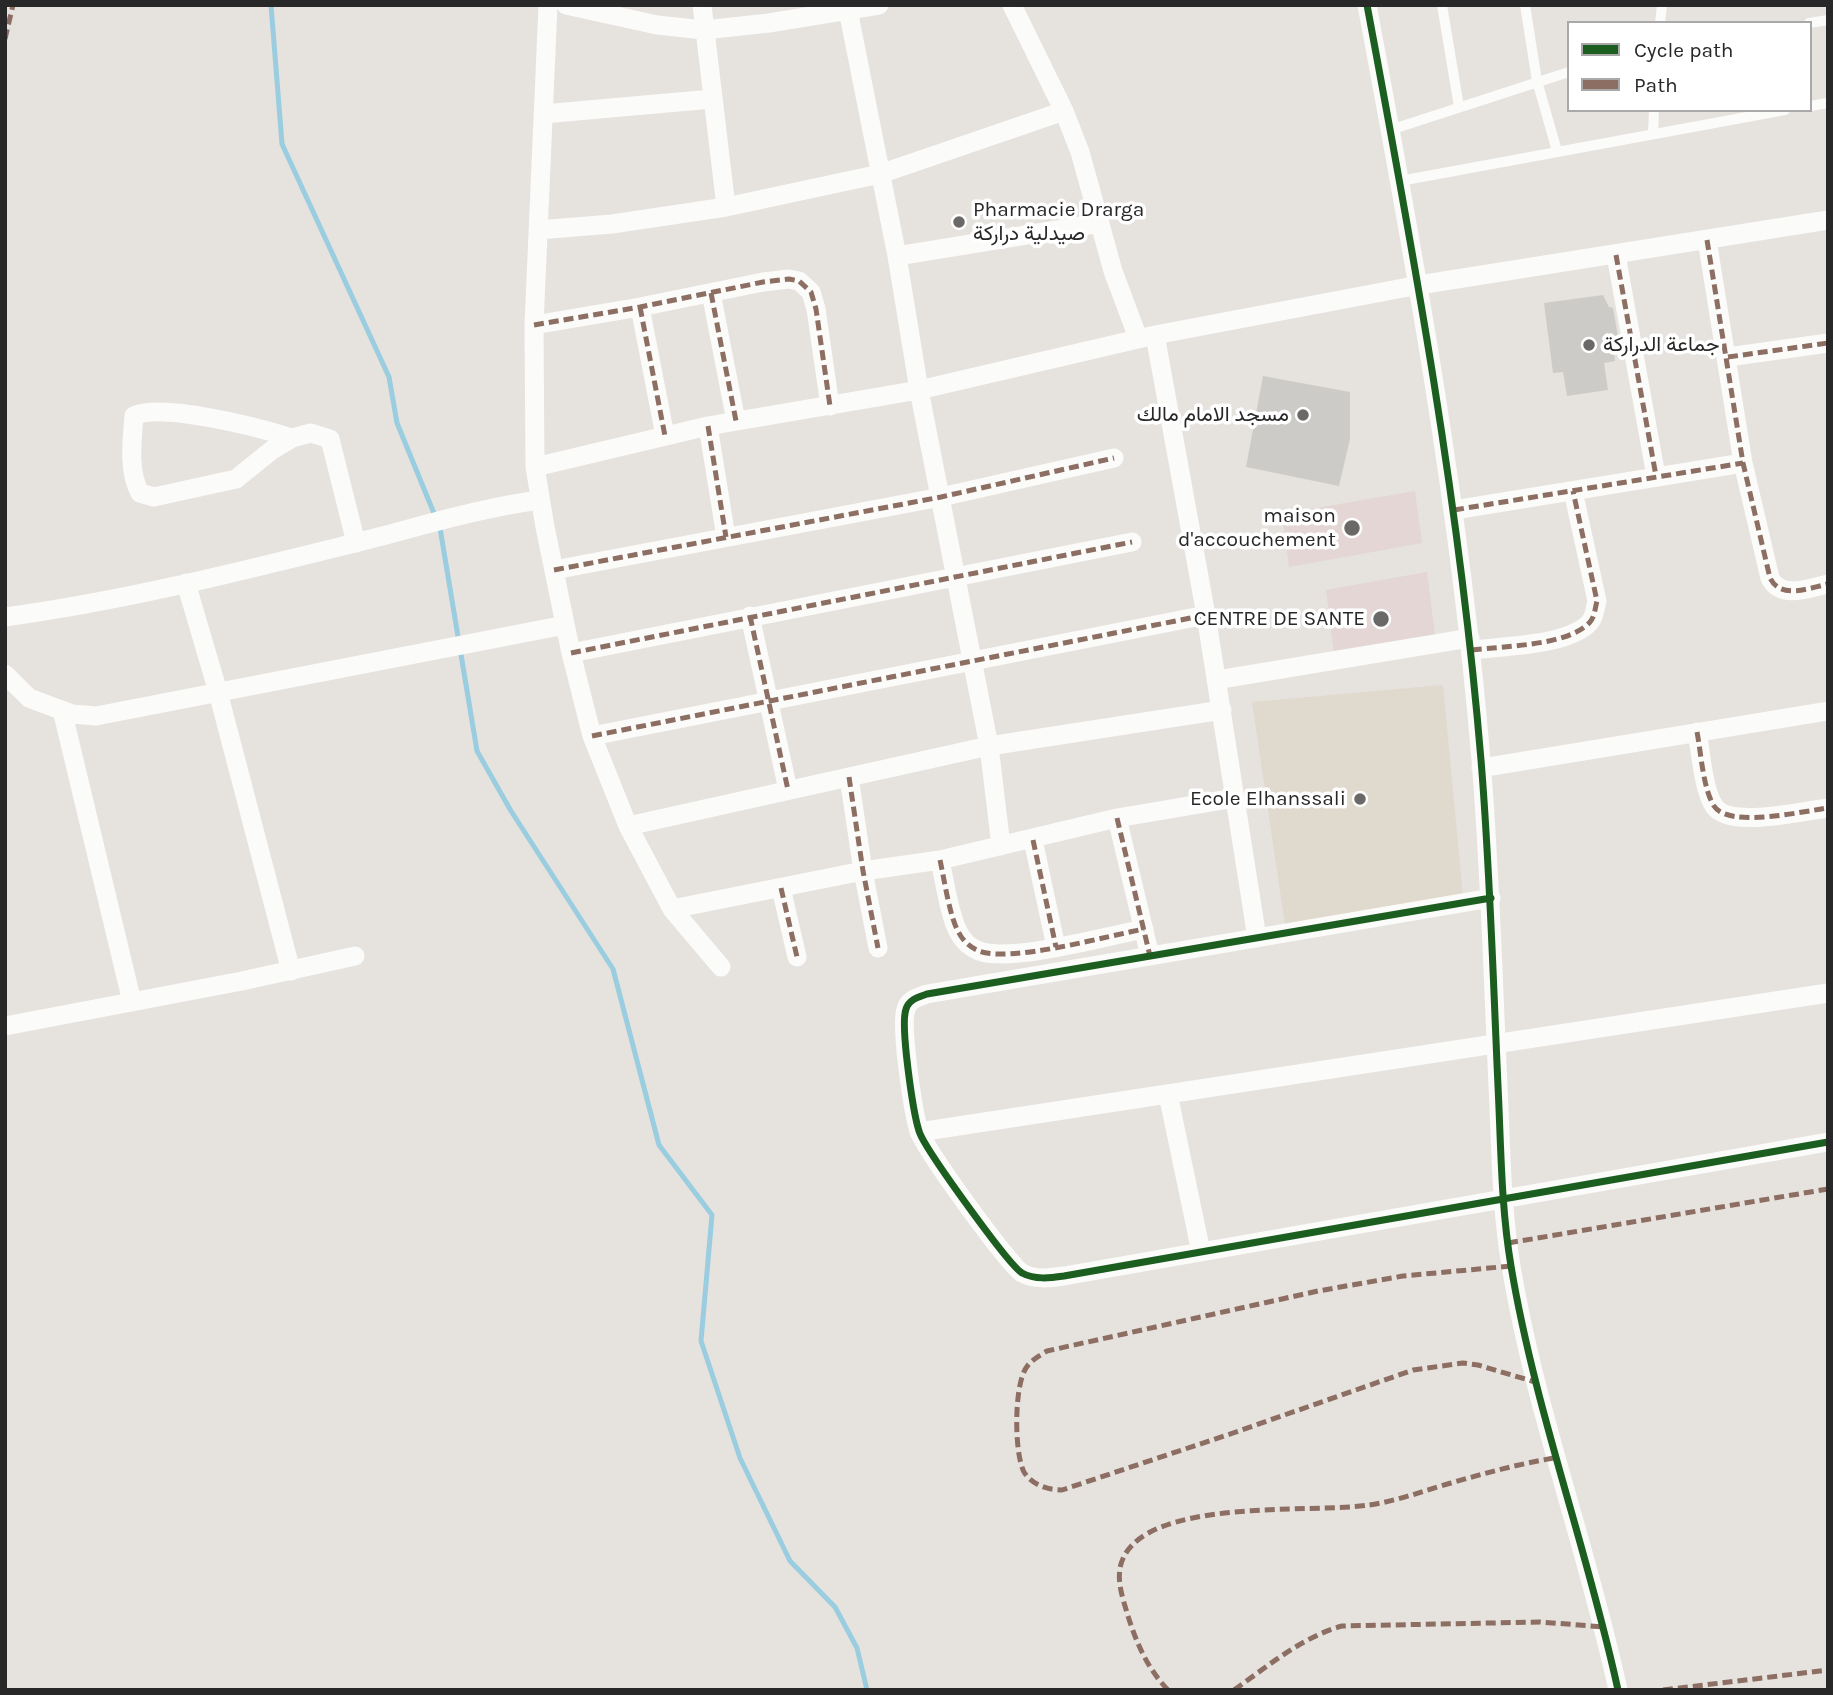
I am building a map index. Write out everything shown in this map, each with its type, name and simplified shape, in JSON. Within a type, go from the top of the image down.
[{"type":"street","points":[[548,5],[534,325],[535,467],[540,500],[571,653],[593,736],[628,826],[672,909],[721,967]]},
{"type":"street","points":[[566,5],[657,25],[704,30],[879,5]]},
{"type":"street","points":[[702,5],[726,207]]},
{"type":"street","points":[[1012,5],[1064,111],[1080,152],[1120,293],[1147,336],[1206,615],[1257,938]]},
{"type":"street","points":[[1367,5],[1419,285],[1454,510],[1471,644],[1492,898],[1503,1197],[1511,1266],[1554,1458],[1605,1627],[1618,1690]]},
{"type":"street","points":[[848,8],[989,746],[1001,845]]},
{"type":"street","points":[[543,114],[712,99]]},
{"type":"street","points":[[538,230],[612,224],[726,207],[880,174],[1064,111]]},
{"type":"street","points":[[535,467],[708,426],[919,390],[1147,336],[1419,285],[1828,220]]},
{"type":"street","points":[[897,256],[1100,223]]},
{"type":"street","points":[[1707,240],[1743,463],[1765,561],[1774,585],[1780,590],[1791,592],[1828,584]]},
{"type":"street","points":[[1616,255],[1656,476]]},
{"type":"street","points":[[534,325],[763,282],[789,279],[799,281],[811,292],[816,309],[830,406]]},
{"type":"street","points":[[711,293],[736,421]]},
{"type":"street","points":[[640,307],[666,436]]},
{"type":"street","points":[[1728,357],[1828,343]]},
{"type":"street","points":[[292,439],[266,429],[170,412],[142,412],[134,416],[131,446],[136,485],[140,493],[154,497],[236,479],[272,450],[310,433],[330,439],[356,543]]},
{"type":"street","points":[[708,426],[726,537]]},
{"type":"street","points":[[554,570],[941,497],[1114,458]]},
{"type":"street","points":[[1454,510],[1743,463]]},
{"type":"street","points":[[1216,680],[1471,644],[1556,639],[1580,630],[1593,618],[1597,601],[1573,491]]},
{"type":"street","points":[[5,617],[83,606],[356,543],[497,506],[540,500]]},
{"type":"street","points":[[571,653],[1132,542]]},
{"type":"street","points":[[186,583],[218,692],[291,971]]},
{"type":"street","points":[[593,736],[1206,615]]},
{"type":"street","points":[[750,616],[788,790]]},
{"type":"street","points":[[5,674],[29,698],[72,714],[96,716],[565,625]]},
{"type":"street","points":[[62,710],[132,1002]]},
{"type":"street","points":[[628,826],[989,746],[1222,710]]},
{"type":"street","points":[[1481,768],[1828,710]]},
{"type":"street","points":[[1697,732],[1710,799],[1724,815],[1734,818],[1772,816],[1828,808]]},
{"type":"street","points":[[849,777],[878,948]]},
{"type":"street","points":[[672,909],[863,871],[940,860],[1117,818],[1235,798]]},
{"type":"street","points":[[1117,818],[1150,956]]},
{"type":"street","points":[[1033,840],[1056,947]]},
{"type":"street","points":[[940,860],[957,931],[967,944],[980,951],[1010,954],[1144,929]]},
{"type":"street","points":[[781,888],[797,957]]},
{"type":"street","points":[[1492,898],[927,994],[909,1003],[904,1034],[919,1132],[958,1192],[1003,1253],[1015,1268],[1035,1278],[1064,1276],[1828,1142]]},
{"type":"street","points":[[5,1026],[291,971],[355,956]]},
{"type":"street","points":[[919,1132],[1828,993]]},
{"type":"street","points":[[1168,1094],[1201,1252]]},
{"type":"lane","points":[[1442,5],[1459,107]]},
{"type":"lane","points":[[1525,5],[1537,81],[1557,151]]},
{"type":"lane","points":[[1391,130],[1567,73]]},
{"type":"lane","points":[[1653,133],[1654,112]]},
{"type":"lane","points":[[1400,181],[1774,112]]},
{"type":"shaded area","name":"maison d'accouchement","points":[[1415,491],[1422,543],[1289,567],[1282,514]]},
{"type":"shaded area","name":"CENTRE DE SANTE","points":[[1427,572],[1435,636],[1334,653],[1326,590]]},
{"type":"shaded area","name":"Ecole Elhanssali","points":[[1443,685],[1463,897],[1285,925],[1252,702]]},
{"type":"building","name":"جماعة الدراركة","points":[[1603,295],[1609,307],[1613,308],[1620,348],[1614,348],[1615,361],[1604,363],[1608,390],[1567,396],[1563,372],[1553,373],[1544,303]]},
{"type":"building","name":"مسجد الامام مالك","points":[[1263,376],[1350,392],[1350,439],[1339,486],[1246,467]]},
{"type":"waterway","points":[[271,5],[282,144],[389,377],[397,423],[440,528],[477,751],[511,811],[613,969],[659,1145],[712,1215],[701,1341],[740,1458],[790,1561],[835,1607],[857,1648],[867,1690]]},
{"type":"marked path","points":[[5,39],[13,5]]},
{"type":"marked path","points":[[1707,240],[1743,463],[1770,578],[1775,585],[1788,591],[1828,584]]},
{"type":"marked path","points":[[1616,255],[1656,476]]},
{"type":"marked path","points":[[534,325],[763,282],[789,279],[799,281],[811,292],[816,309],[830,406]]},
{"type":"marked path","points":[[711,293],[736,421]]},
{"type":"marked path","points":[[640,307],[665,436]]},
{"type":"marked path","points":[[1728,357],[1828,343]]},
{"type":"marked path","points":[[708,426],[726,537]]},
{"type":"marked path","points":[[554,570],[941,497],[1114,458]]},
{"type":"marked path","points":[[1454,510],[1743,463]]},
{"type":"marked path","points":[[1472,650],[1552,640],[1580,630],[1592,620],[1597,601],[1573,491]]},
{"type":"marked path","points":[[571,653],[1132,542]]},
{"type":"marked path","points":[[592,736],[1206,615]]},
{"type":"marked path","points":[[750,616],[788,790]]},
{"type":"marked path","points":[[1697,732],[1707,790],[1714,806],[1722,813],[1750,818],[1828,808]]},
{"type":"marked path","points":[[849,777],[878,948]]},
{"type":"marked path","points":[[1117,818],[1150,956]]},
{"type":"marked path","points":[[1033,840],[1056,947]]},
{"type":"marked path","points":[[940,860],[956,927],[965,941],[979,951],[994,954],[1036,951],[1144,929]]},
{"type":"marked path","points":[[781,888],[797,957]]},
{"type":"marked path","points":[[1508,1243],[1828,1189]]},
{"type":"marked path","points":[[1511,1266],[1403,1276],[1318,1291],[1047,1351],[1030,1363],[1022,1377],[1017,1404],[1018,1450],[1027,1477],[1046,1488],[1062,1490],[1413,1370],[1463,1363],[1535,1382]]},
{"type":"marked path","points":[[1168,1690],[1141,1651],[1121,1590],[1121,1564],[1135,1542],[1160,1527],[1193,1518],[1231,1512],[1369,1505],[1502,1469],[1554,1458]]},
{"type":"marked path","points":[[1234,1690],[1299,1645],[1342,1626],[1540,1622],[1605,1627]]},
{"type":"marked path","points":[[1663,1690],[1828,1670]]},
{"type":"cycle path","points":[[1367,5],[1434,381],[1472,665],[1487,842],[1503,1199],[1511,1266],[1533,1373],[1592,1584],[1618,1690]]},
{"type":"cycle path","points":[[1491,898],[918,997],[909,1003],[906,1009],[905,1032],[919,1131],[950,1181],[1014,1265],[1022,1273],[1043,1278],[1828,1142]]},
{"type":"place","name":"Pharmacie Drarga صيدلية دراركة","points":[[959,222]]},
{"type":"place","name":"جماعة الدراركة","points":[[1589,345]]},
{"type":"place","name":"مسجد الامام مالك","points":[[1303,415]]},
{"type":"place","name":"maison d'accouchement","points":[[1352,528]]},
{"type":"place","name":"CENTRE DE SANTE","points":[[1381,619]]},
{"type":"place","name":"Ecole Elhanssali","points":[[1360,799]]}]
